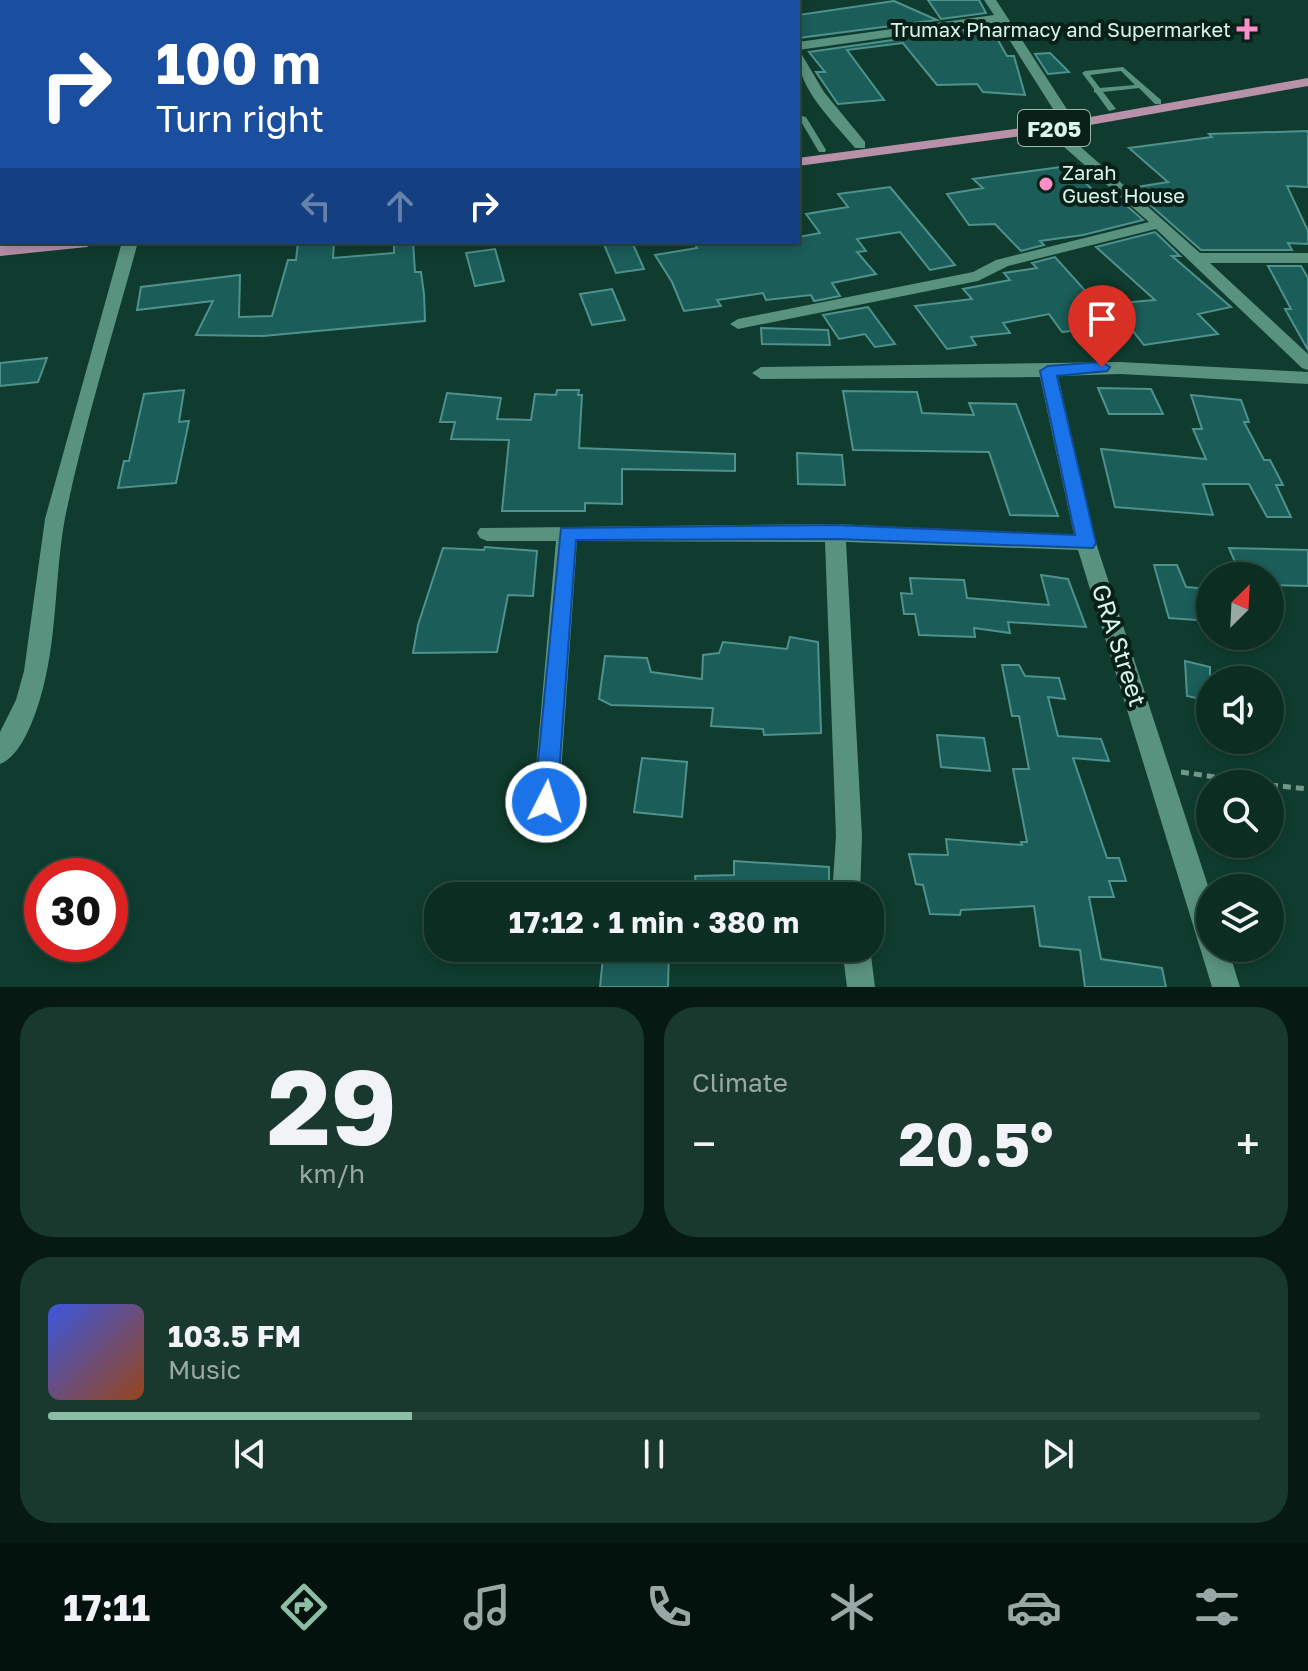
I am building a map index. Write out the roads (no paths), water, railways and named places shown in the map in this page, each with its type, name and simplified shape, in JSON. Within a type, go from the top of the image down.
[{"type":"main road","name":"F205","points":[[800,153],[1065,117],[1308,73]]},
{"type":"main road","name":"F205","points":[[800,162],[1051,128],[1308,82]]},
{"type":"main road","points":[[0,251],[68,244]]},
{"type":"street","points":[[990,0],[1065,117]]},
{"type":"street","points":[[800,46],[1000,18]]},
{"type":"street","points":[[800,62],[818,93],[860,145]]},
{"type":"street","points":[[1051,128],[1197,258],[1308,364]]},
{"type":"street","points":[[738,324],[978,276],[1002,263],[1158,224]]},
{"type":"street","points":[[0,753],[9,741],[34,678],[55,520],[129,244]]},
{"type":"street","points":[[1197,258],[1308,258]]},
{"type":"street","points":[[761,373],[1120,368],[1308,378]]},
{"type":"street","name":"GRA Street","points":[[1048,371],[1086,543],[1196,890]]},
{"type":"street","points":[[487,533],[835,532],[1086,543]]},
{"type":"street","points":[[835,532],[849,836],[847,882]]},
{"type":"street","points":[[546,802],[567,533]]},
{"type":"street","points":[[858,962],[861,987]]},
{"type":"street","points":[[1218,962],[1226,987]]},
{"type":"lane","points":[[1112,109],[1085,73],[1123,69],[1158,102]]},
{"type":"lane","points":[[1096,91],[1141,86]]},
{"type":"lane","points":[[800,118],[822,150]]},
{"type":"place","name":"Trumax Pharmacy and Supermarket","points":[[1247,29]]},
{"type":"place","name":"Zarah Guest House","points":[[1046,184]]}]
